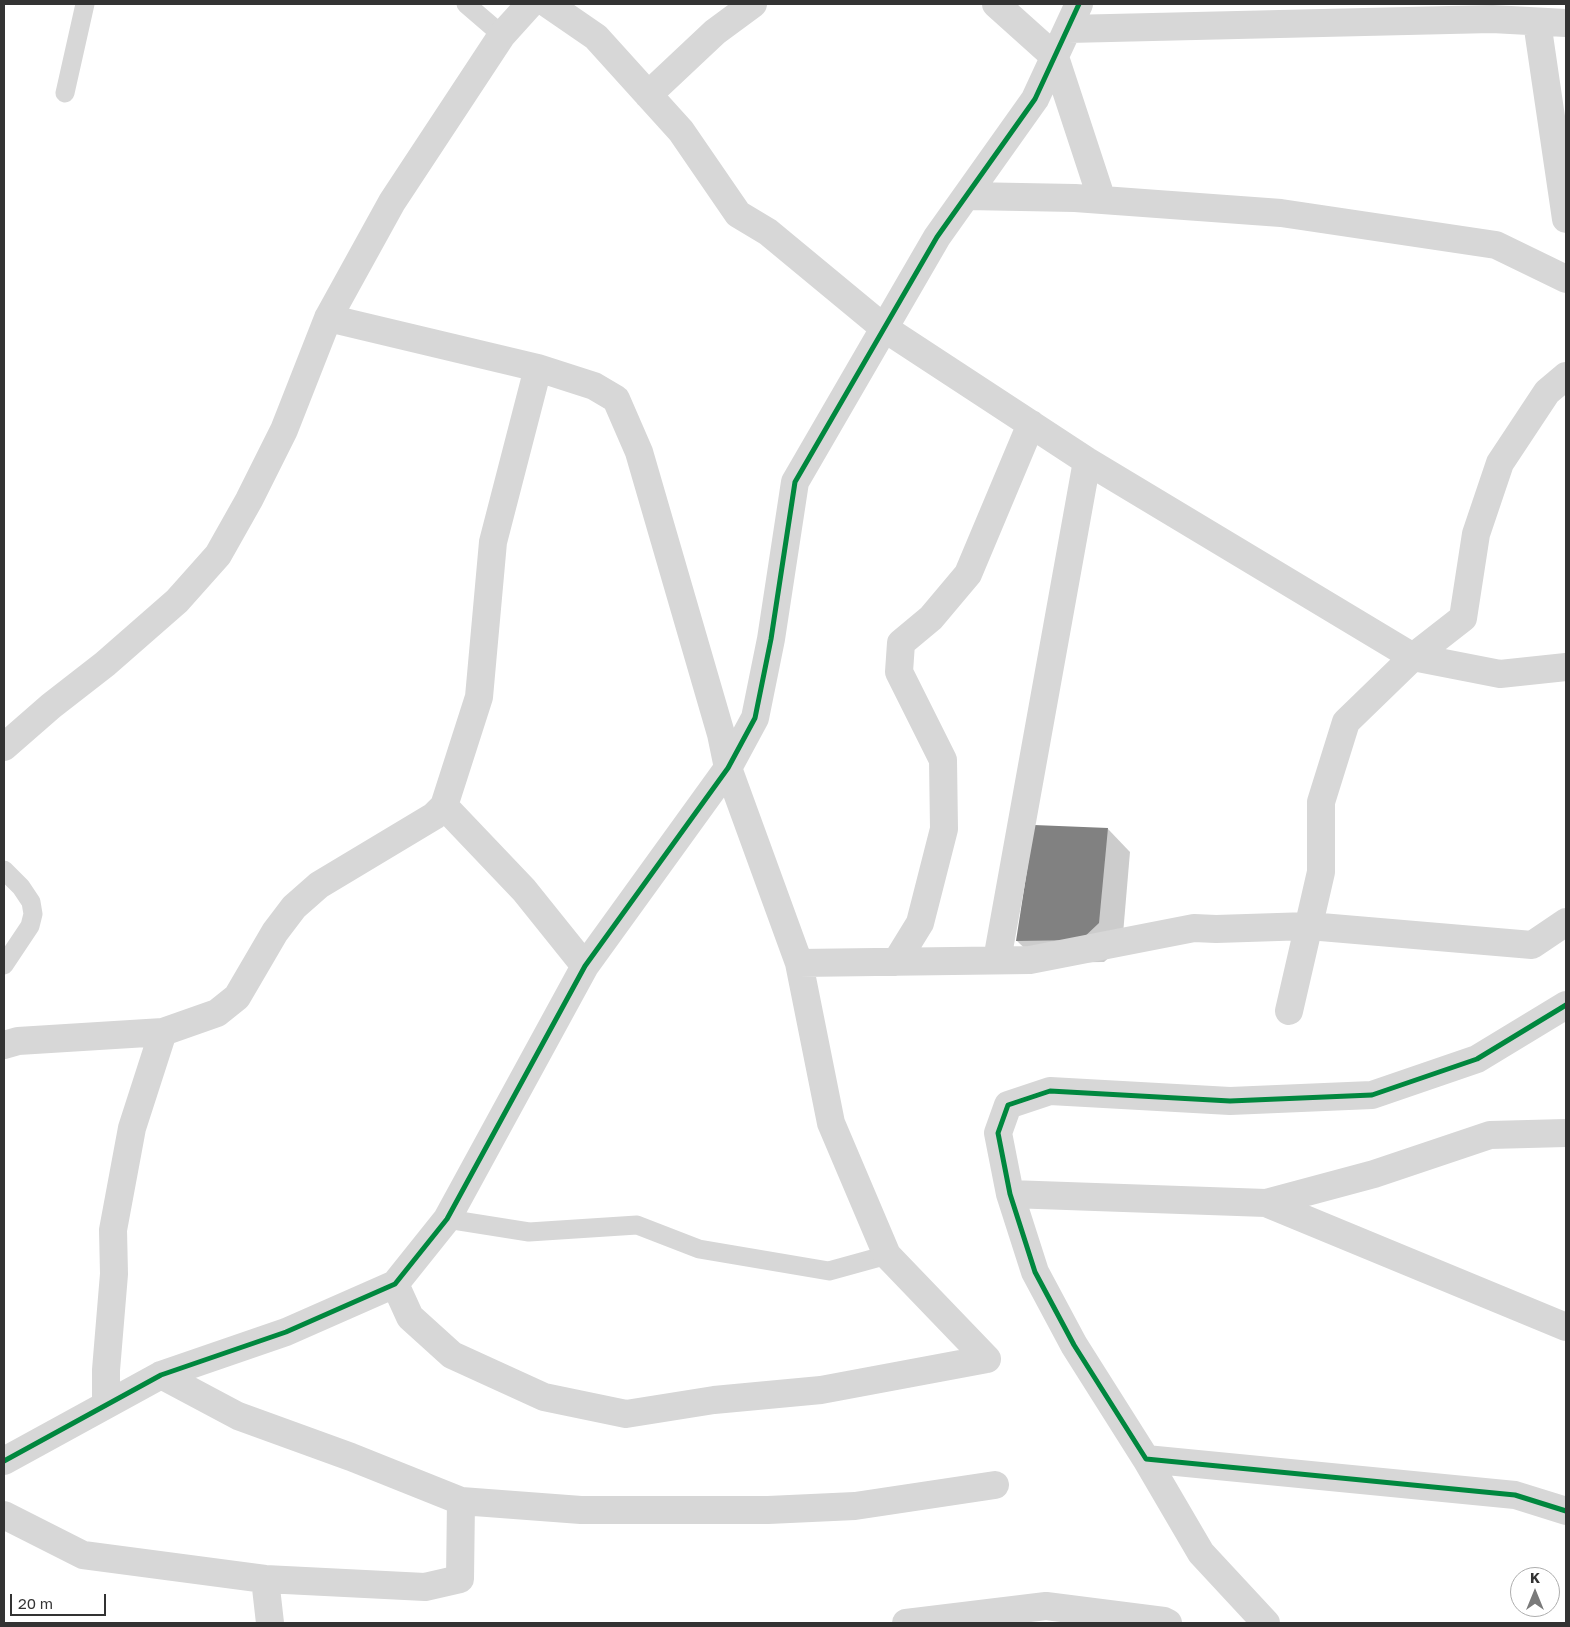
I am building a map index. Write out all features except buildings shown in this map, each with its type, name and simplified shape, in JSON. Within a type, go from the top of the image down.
[{"type":"street","points":[[4,747],[51,706],[105,664],[177,600],[218,555],[249,500],[284,430],[328,318],[392,202],[502,35],[530,4]]},
{"type":"street","points":[[548,4],[596,37],[681,131],[738,214],[768,232],[884,328],[1087,461],[1413,657],[1500,674],[1566,667]]},
{"type":"street","points":[[648,95],[715,32],[753,4]]},
{"type":"street","points":[[996,4],[1055,57],[1102,200]]},
{"type":"street","points":[[4,1461],[161,1375],[286,1332],[395,1284],[448,1219],[585,966],[728,768],[755,718],[771,639],[796,482],[937,237],[1035,99],[1079,4]]},
{"type":"street","points":[[1068,29],[1222,15],[1498,12],[1538,22],[1566,23]]},
{"type":"street","points":[[1538,22],[1566,219]]},
{"type":"street","points":[[967,196],[1075,198],[1281,213],[1496,245],[1566,279]]},
{"type":"street","points":[[328,318],[538,368],[594,386],[616,399],[638,452],[721,734],[728,768],[799,963],[831,1123],[887,1255],[987,1359],[821,1390],[714,1400],[626,1414],[544,1397],[452,1355],[410,1317],[395,1284]]},
{"type":"street","points":[[4,1045],[18,1041],[163,1032],[217,1013],[237,997],[274,932],[294,907],[319,885],[434,816],[444,806],[479,697],[494,542],[538,368]]},
{"type":"street","points":[[1289,1011],[1320,872],[1321,802],[1346,722],[1413,657],[1463,618],[1476,534],[1500,463],[1547,392],[1566,376]]},
{"type":"street","points":[[896,962],[920,923],[944,830],[942,760],[899,672],[902,643],[931,618],[968,574],[1031,424]]},
{"type":"street","points":[[997,960],[1087,461]]},
{"type":"street","points":[[444,806],[524,890],[585,966]]},
{"type":"street","points":[[799,963],[1030,960],[1194,928],[1309,926],[1532,945],[1566,922]]},
{"type":"street","points":[[1266,1623],[1201,1553],[1146,1458],[1074,1345],[1035,1272],[1010,1194],[998,1133],[1008,1105],[1050,1092],[1230,1101],[1372,1095],[1477,1059],[1566,1004]]},
{"type":"street","points":[[106,1405],[106,1370],[114,1274],[113,1230],[132,1128],[163,1032]]},
{"type":"street","points":[[1010,1194],[1266,1204],[1374,1174],[1490,1135],[1566,1133]]},
{"type":"street","points":[[1266,1204],[1566,1327]]},
{"type":"street","points":[[161,1375],[238,1416],[461,1501],[581,1510],[768,1510],[855,1506],[995,1485]]},
{"type":"street","points":[[1146,1458],[1515,1495],[1566,1511]]},
{"type":"street","points":[[4,1515],[84,1555],[265,1579],[425,1587],[460,1579],[461,1501]]},
{"type":"street","points":[[265,1579],[270,1623]]},
{"type":"street","points":[[906,1623],[1046,1606],[1168,1623]]},
{"type":"lane","points":[[65,93],[85,4]]},
{"type":"lane","points":[[466,4],[502,35]]},
{"type":"lane","points":[[4,870],[21,887],[31,902],[33,914],[30,926],[4,965]]},
{"type":"lane","points":[[448,1219],[529,1232],[637,1225],[699,1249],[829,1271],[887,1255]]},
{"type":"cycle path","points":[[4,1461],[161,1375],[286,1332],[395,1284],[447,1219],[585,966],[728,768],[755,718],[771,639],[795,482],[937,237],[1035,99],[1079,4]]},
{"type":"cycle path","points":[[1566,1005],[1477,1059],[1372,1095],[1230,1101],[1050,1091],[1008,1105],[998,1133],[1010,1194],[1035,1272],[1074,1345],[1146,1459],[1515,1495],[1566,1511]]}]
